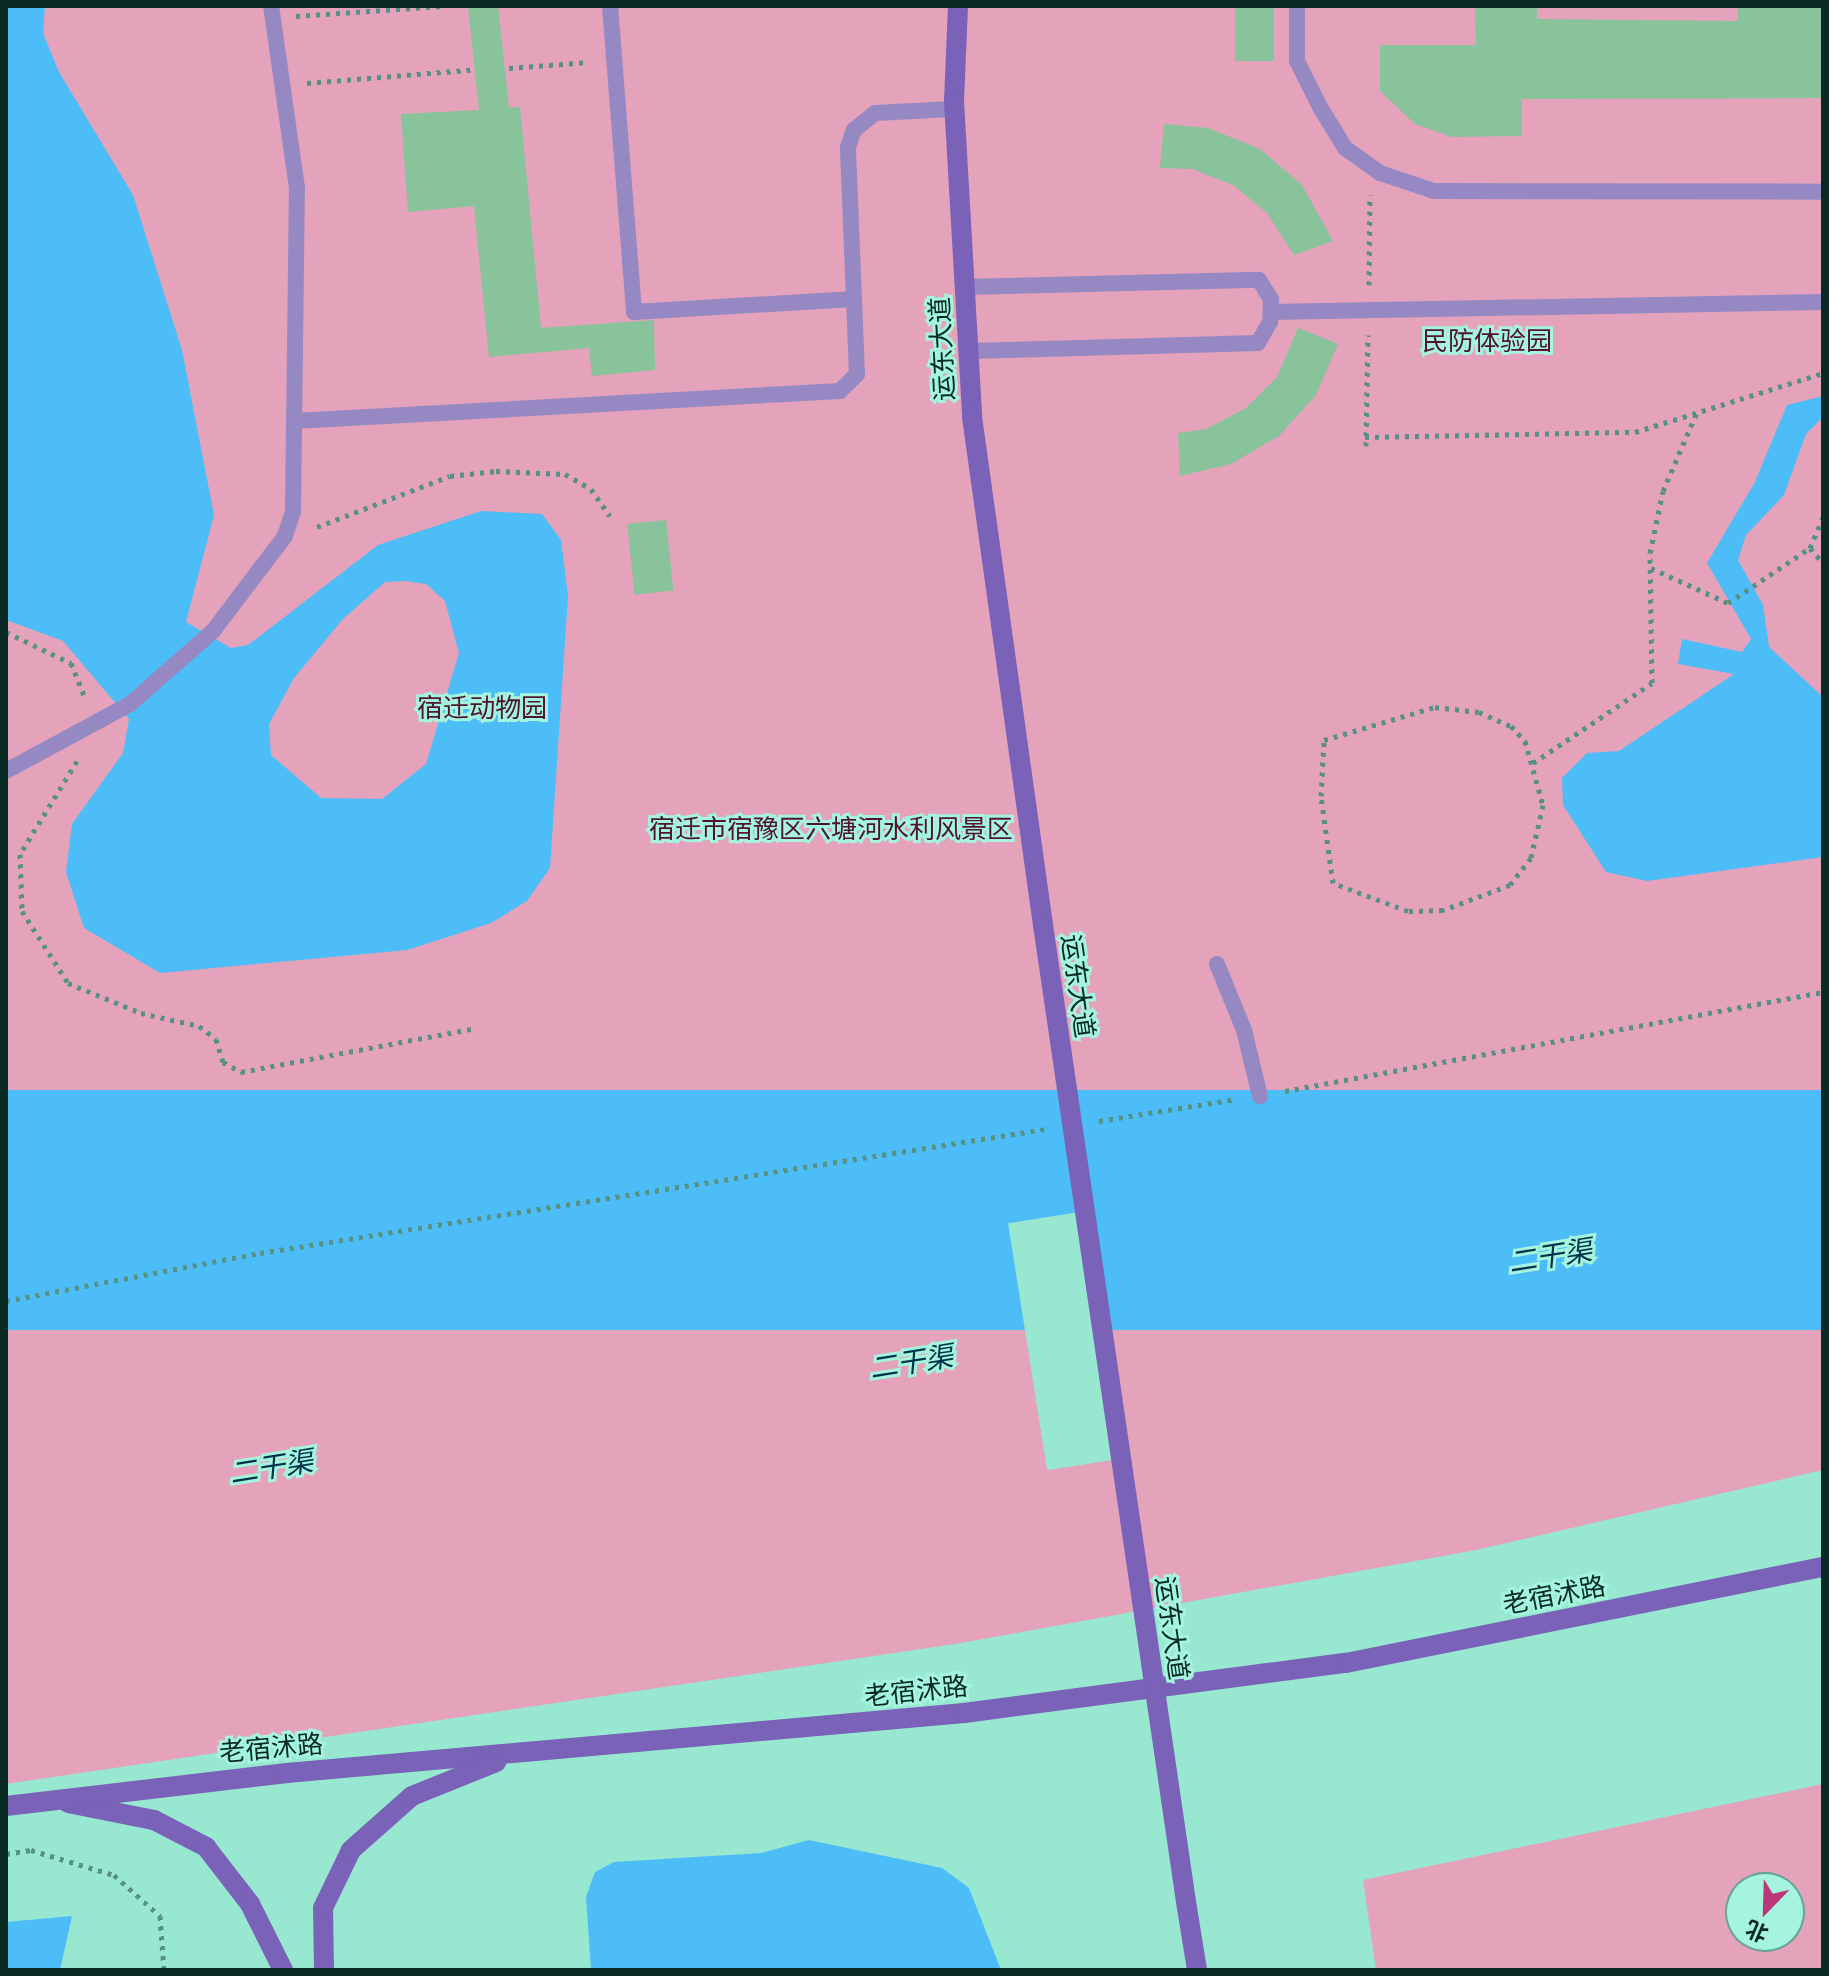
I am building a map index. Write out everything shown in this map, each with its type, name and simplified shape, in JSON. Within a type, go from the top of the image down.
[{"type":"main road","name":"运东大道","points":[[958,6],[954,109],[968,351],[1043,925],[1197,1970]]},
{"type":"main road","name":"老宿沭路","points":[[6,1806],[518,1753],[964,1713],[1346,1663],[1823,1567]]},
{"type":"main road","points":[[324,1970],[321,1932],[329,1887],[364,1835],[419,1792],[518,1753]]},
{"type":"main road","points":[[52,1800],[154,1820],[206,1847],[250,1904],[283,1970]]},
{"type":"lane","points":[[610,6],[634,312],[854,299]]},
{"type":"lane","points":[[1297,6],[1297,61],[1345,148],[1380,173],[1434,191],[1823,192]]},
{"type":"lane","points":[[6,771],[130,704],[213,631],[285,536],[293,511],[297,188],[272,12]]},
{"type":"lane","points":[[294,421],[840,391],[857,374],[848,147],[854,130],[875,113],[954,109]]},
{"type":"lane","points":[[964,287],[1259,280],[1271,312],[1258,343],[968,351]]},
{"type":"lane","points":[[1271,312],[1823,302]]},
{"type":"lane","points":[[1217,964],[1244,1030],[1260,1096]]},
{"type":"path","points":[[272,12],[443,6]]},
{"type":"path","points":[[509,68],[614,60]]},
{"type":"path","points":[[282,85],[470,70]]},
{"type":"path","points":[[1365,437],[1635,432],[1823,373]]},
{"type":"path","points":[[1533,763],[1652,683],[1651,568],[1663,491],[1697,411]]},
{"type":"path","points":[[285,536],[450,476],[496,471],[565,474],[591,489],[610,516]]},
{"type":"path","points":[[1651,568],[1728,603],[1810,548],[1823,518]]},
{"type":"path","points":[[1810,548],[1823,563]]},
{"type":"path","points":[[6,632],[71,663],[90,726],[74,772],[33,823],[20,854],[22,911],[68,983],[199,1026],[216,1039],[223,1062],[241,1072],[471,1029]]},
{"type":"path","points":[[1449,709],[1511,726],[1533,763],[1543,805],[1538,834],[1510,885],[1443,910],[1408,911],[1333,883],[1321,796],[1324,740],[1364,723],[1449,709]]},
{"type":"path","points":[[1088,1123],[1260,1096],[1823,992]]},
{"type":"path","points":[[6,1301],[260,1253],[1057,1128]]},
{"type":"path","points":[[6,1854],[31,1850],[114,1875],[160,1916],[164,1970]]},
{"type":"green space","name":"宿迁市宿豫区六塘河水利风景区","points":[[6,6],[1823,6],[1823,1470],[1476,1550],[955,1644],[6,1784]]},
{"type":"green space","points":[[1823,1784],[1823,1970],[1376,1970],[1363,1880]]},
{"type":"water","points":[[6,6],[45,6],[43,33],[59,72],[133,195],[182,350],[214,515],[186,622],[231,648],[248,645],[378,545],[481,511],[542,514],[561,540],[568,596],[550,868],[527,901],[491,923],[407,950],[160,973],[84,928],[66,872],[72,824],[123,753],[129,719],[63,641],[6,620]],"holes":[[[385,582],[426,584],[445,601],[459,653],[426,764],[382,799],[321,798],[271,755],[269,724],[294,678],[343,619]]]},
{"type":"water","points":[[1823,396],[1823,417],[1806,434],[1784,495],[1746,535],[1738,560],[1763,605],[1769,647],[1823,697],[1823,857],[1647,881],[1606,872],[1563,805],[1562,778],[1587,753],[1619,751],[1734,674],[1678,664],[1682,639],[1742,652],[1751,639],[1707,563],[1755,482],[1787,405]]},
{"type":"water","name":"二干渠","points":[[6,1090],[1823,1090],[1823,1330],[6,1330]]},
{"type":"water","points":[[809,1840],[942,1868],[969,1888],[1001,1970],[591,1970],[586,1897],[595,1872],[614,1862],[761,1853]]},
{"type":"water","points":[[72,1916],[60,1970],[6,1970],[6,1922]]},
{"type":"pier","points":[[1092,1210],[1131,1457],[1047,1470],[1008,1223]]},
{"type":"building","points":[[468,6],[498,6],[509,108],[520,107],[541,328],[654,320],[655,370],[592,376],[589,348],[489,357],[474,206],[408,212],[401,114],[479,110]]},
{"type":"building","points":[[1235,6],[1274,6],[1274,61],[1235,61]]},
{"type":"building","points":[[1475,6],[1537,6],[1537,19],[1738,21],[1738,6],[1823,6],[1823,98],[1522,99],[1522,136],[1452,137],[1415,124],[1380,91],[1380,45],[1476,45]]},
{"type":"building","points":[[1164,124],[1208,128],[1260,149],[1302,185],[1333,241],[1294,255],[1267,213],[1233,185],[1192,169],[1160,168]]},
{"type":"building","points":[[1298,328],[1338,344],[1316,395],[1279,436],[1231,464],[1180,476],[1178,433],[1206,429],[1246,408],[1277,377]]},
{"type":"building","points":[[666,520],[673,591],[635,595],[627,524]]},
{"type":"park label","name":"民防体验园","points":[[1487,341]]},
{"type":"park label","name":"宿迁动物园","points":[[482,708]]}]
